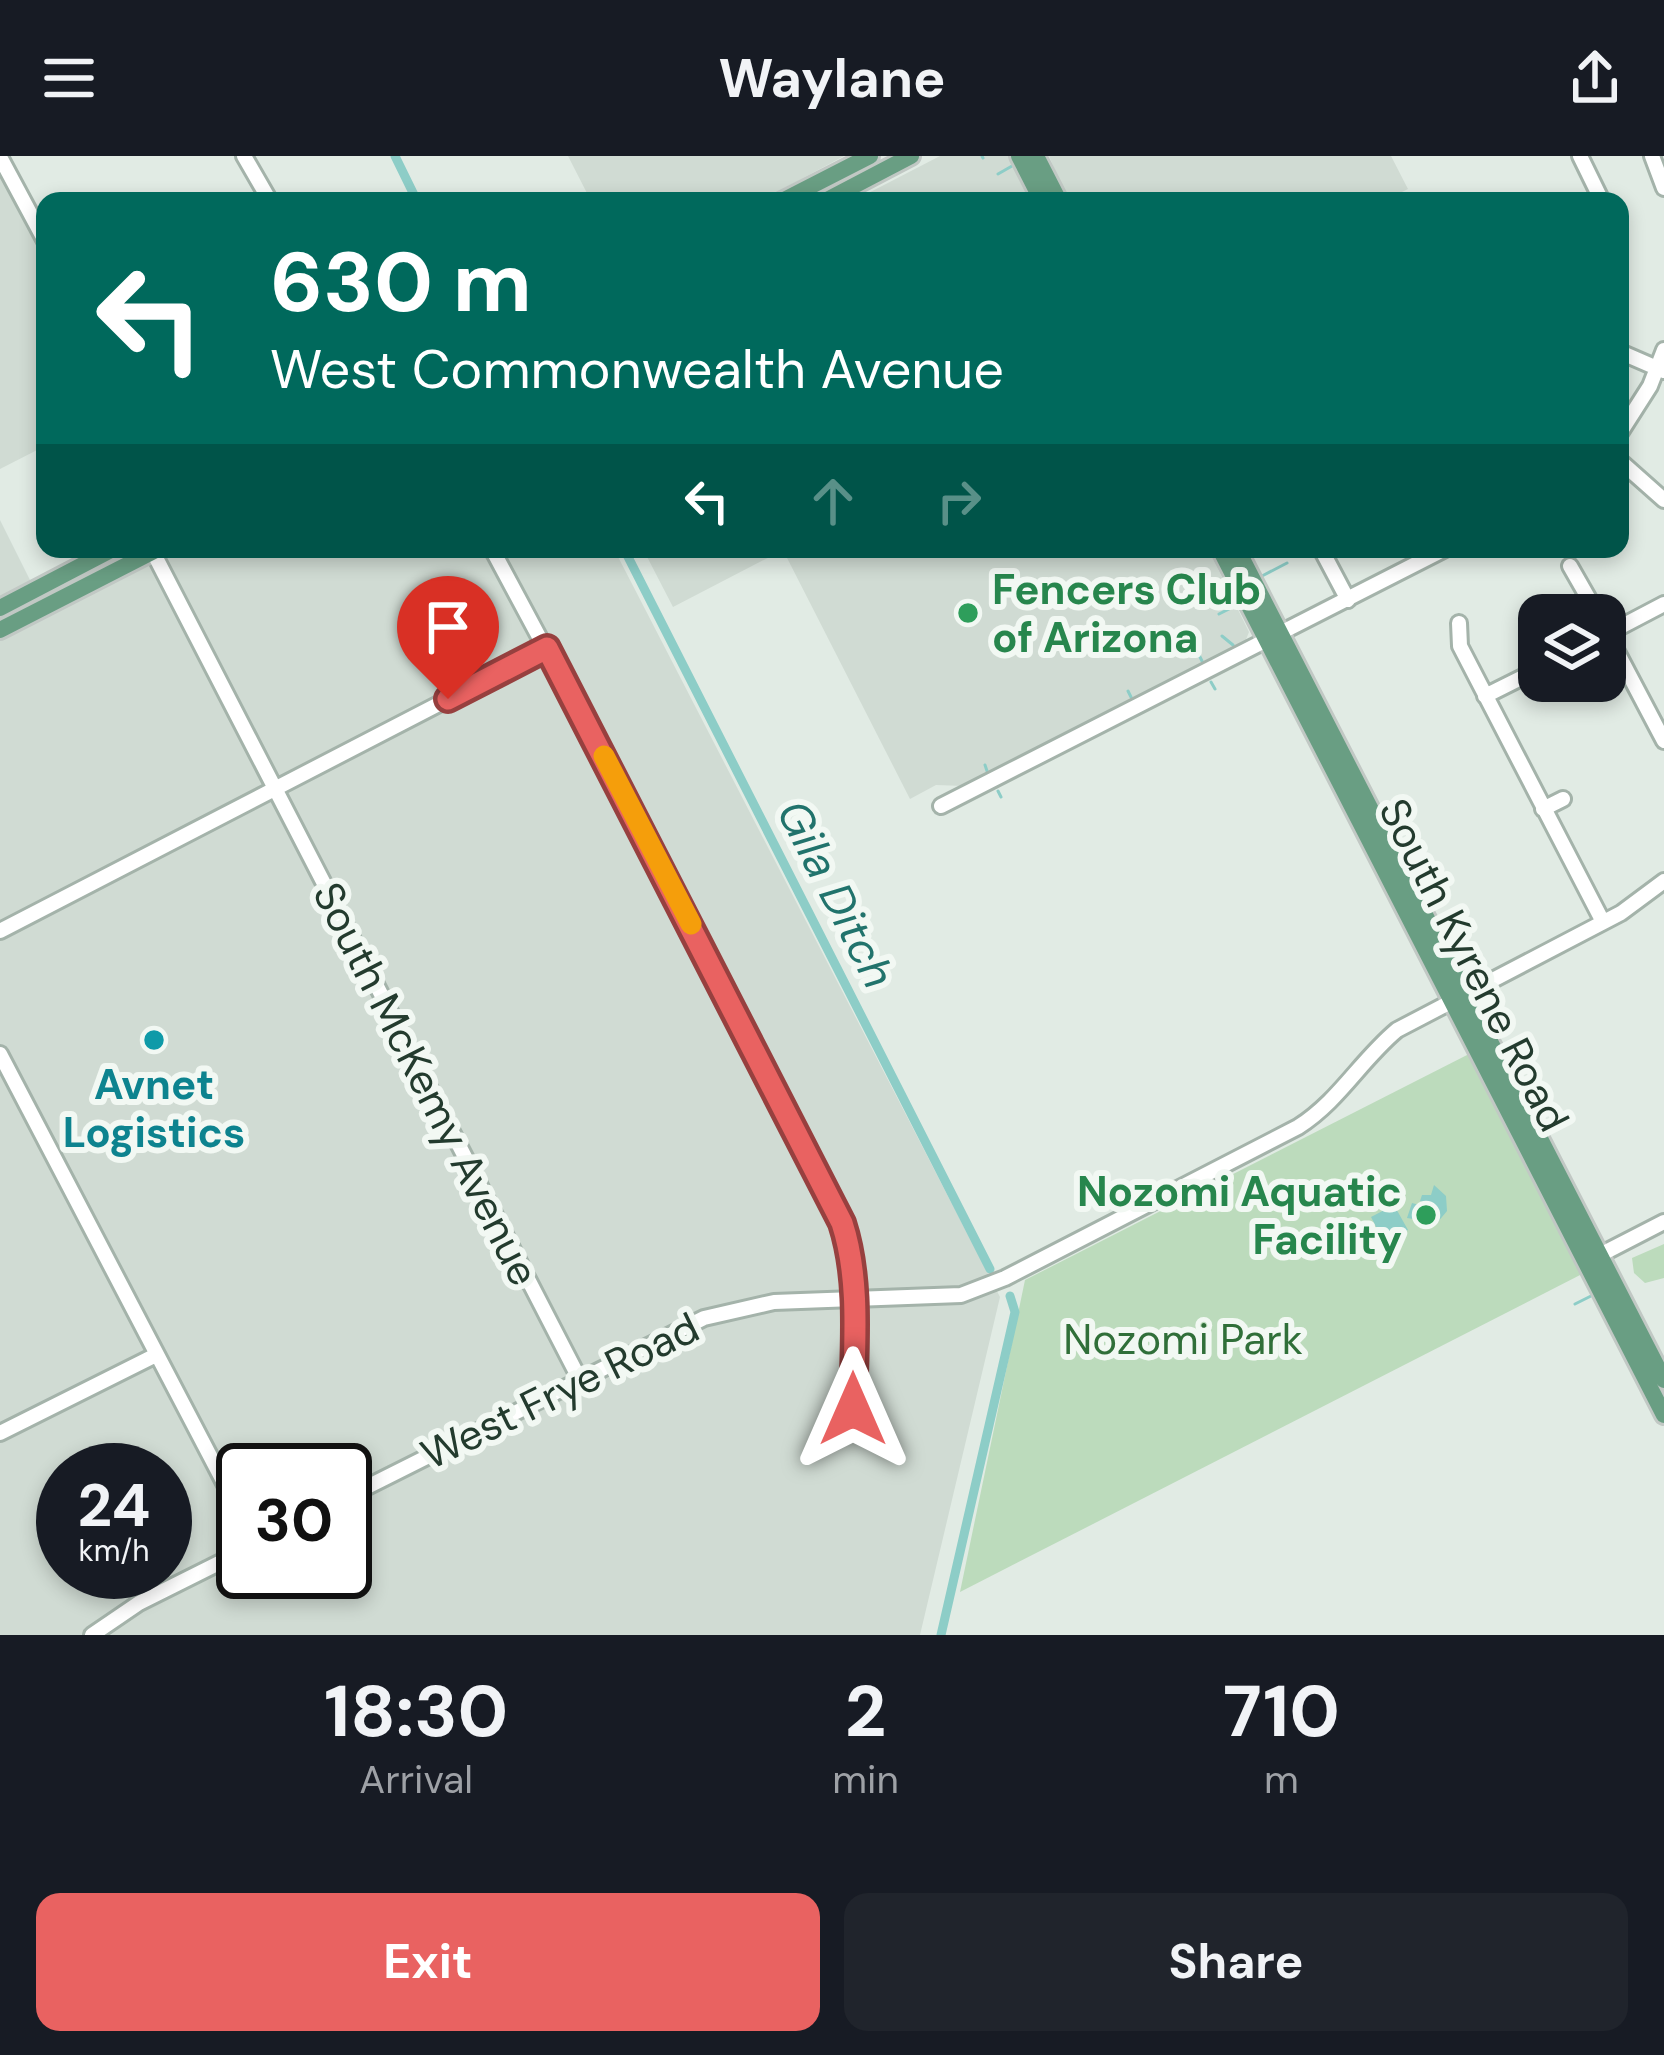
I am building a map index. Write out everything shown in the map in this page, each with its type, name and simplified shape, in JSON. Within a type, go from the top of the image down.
[{"type":"main road","points":[[800,192],[870,156]]},
{"type":"main road","points":[[842,192],[911,156]]},
{"type":"main road","points":[[1018,156],[1037,192]]},
{"type":"main road","points":[[1036,156],[1054,192]]},
{"type":"main road","points":[[0,608],[95,558]]},
{"type":"main road","points":[[0,630],[140,558]]},
{"type":"main road","name":"South Kyrene Road","points":[[1226,558],[1274,637]]},
{"type":"main road","name":"South Kyrene Road","points":[[1241,558],[1274,637],[1593,1259],[1664,1415]]},
{"type":"main road","name":"South Kyrene Road","points":[[1593,1259],[1664,1380]]},
{"type":"street","points":[[244,156],[265,192]]},
{"type":"street","points":[[1580,156],[1598,192]]},
{"type":"street","points":[[1652,156],[1664,188]]},
{"type":"street","points":[[0,157],[36,224]]},
{"type":"street","points":[[1629,419],[1661,369],[1664,350]]},
{"type":"street","points":[[1629,356],[1661,369]]},
{"type":"street","points":[[1629,469],[1664,500]]},
{"type":"street","name":"South McKemy Avenue","points":[[159,558],[579,1378]]},
{"type":"street","points":[[497,558],[842,1223],[850,1253],[853,1300],[853,1409]]},
{"type":"street","points":[[1326,558],[1348,600]]},
{"type":"street","points":[[941,806],[1428,558]]},
{"type":"street","points":[[1570,566],[1586,594]]},
{"type":"street","points":[[1626,622],[1664,604]]},
{"type":"street","points":[[1459,623],[1460,646],[1603,922]]},
{"type":"street","points":[[0,932],[547,648]]},
{"type":"street","points":[[1626,670],[1664,741]]},
{"type":"street","points":[[1485,696],[1518,680]]},
{"type":"street","points":[[1544,809],[1563,799]]},
{"type":"street","name":"West Frye Road","points":[[372,1484],[683,1326],[738,1307],[961,1295],[1005,1278],[1298,1127],[1327,1108],[1397,1030],[1603,922],[1664,881]]},
{"type":"street","points":[[0,1054],[216,1468]]},
{"type":"street","points":[[1593,1259],[1664,1222]]},
{"type":"street","points":[[0,1433],[156,1355]]},
{"type":"street","points":[[92,1635],[139,1603],[216,1564]]},
{"type":"shaded area","points":[[568,156],[844,156],[777,192],[586,192]]},
{"type":"shaded area","points":[[940,156],[1011,156],[1027,192],[870,192]]},
{"type":"shaded area","points":[[1049,156],[1391,156],[1408,189],[1402,192],[1064,192]]},
{"type":"shaded area","points":[[0,157],[36,224],[36,451],[0,469]]},
{"type":"shaded area","points":[[0,520],[35,590],[97,558],[619,558],[1000,1297],[920,1635],[0,1635]]},
{"type":"shaded area","points":[[648,558],[768,558],[673,607]]},
{"type":"shaded area","points":[[787,558],[1212,558],[1249,632],[1245,642],[964,786],[936,785],[910,799]]},
{"type":"green space","name":"Nozomi Park","points":[[1469,1054],[1584,1273],[960,1592],[1025,1280]]},
{"type":"green space","points":[[1664,1244],[1664,1278],[1645,1283],[1634,1273],[1632,1258]]},
{"type":"water","points":[[1434,1185],[1446,1196],[1447,1211],[1437,1223],[1407,1218],[1412,1203],[1427,1207],[1420,1201],[1422,1195],[1431,1195]]},
{"type":"water","points":[[1394,1205],[1408,1230],[1385,1244],[1371,1217]]},
{"type":"waterway","name":"Gila Ditch","points":[[395,156],[413,192]]},
{"type":"waterway","points":[[998,174],[1012,166]]},
{"type":"waterway","name":"Gila Ditch","points":[[629,558],[990,1269]]},
{"type":"waterway","points":[[1262,576],[1287,563]]},
{"type":"waterway","points":[[1219,614],[1233,607]]},
{"type":"waterway","points":[[1222,636],[1233,645]]},
{"type":"waterway","points":[[1198,653],[1202,661]]},
{"type":"waterway","points":[[1211,682],[1215,689]]},
{"type":"waterway","points":[[1128,691],[1131,697]]},
{"type":"waterway","points":[[985,765],[987,771]]},
{"type":"waterway","points":[[998,791],[1001,797]]},
{"type":"waterway","name":"Gila Ditch","points":[[941,1635],[1015,1312],[1010,1296]]},
{"type":"waterway","points":[[1575,1304],[1591,1296]]},
{"type":"slow traffic","points":[[604,756],[691,924]]},
{"type":"place","name":"Fencers Club of Arizona","points":[[968,613]]},
{"type":"place","name":"Avnet Logistics","points":[[154,1040]]},
{"type":"place","name":"Nozomi Aquatic Facility","points":[[1426,1215]]},
{"type":"route","points":[[448,699],[547,648],[842,1223],[850,1253],[853,1300],[853,1409]]}]
